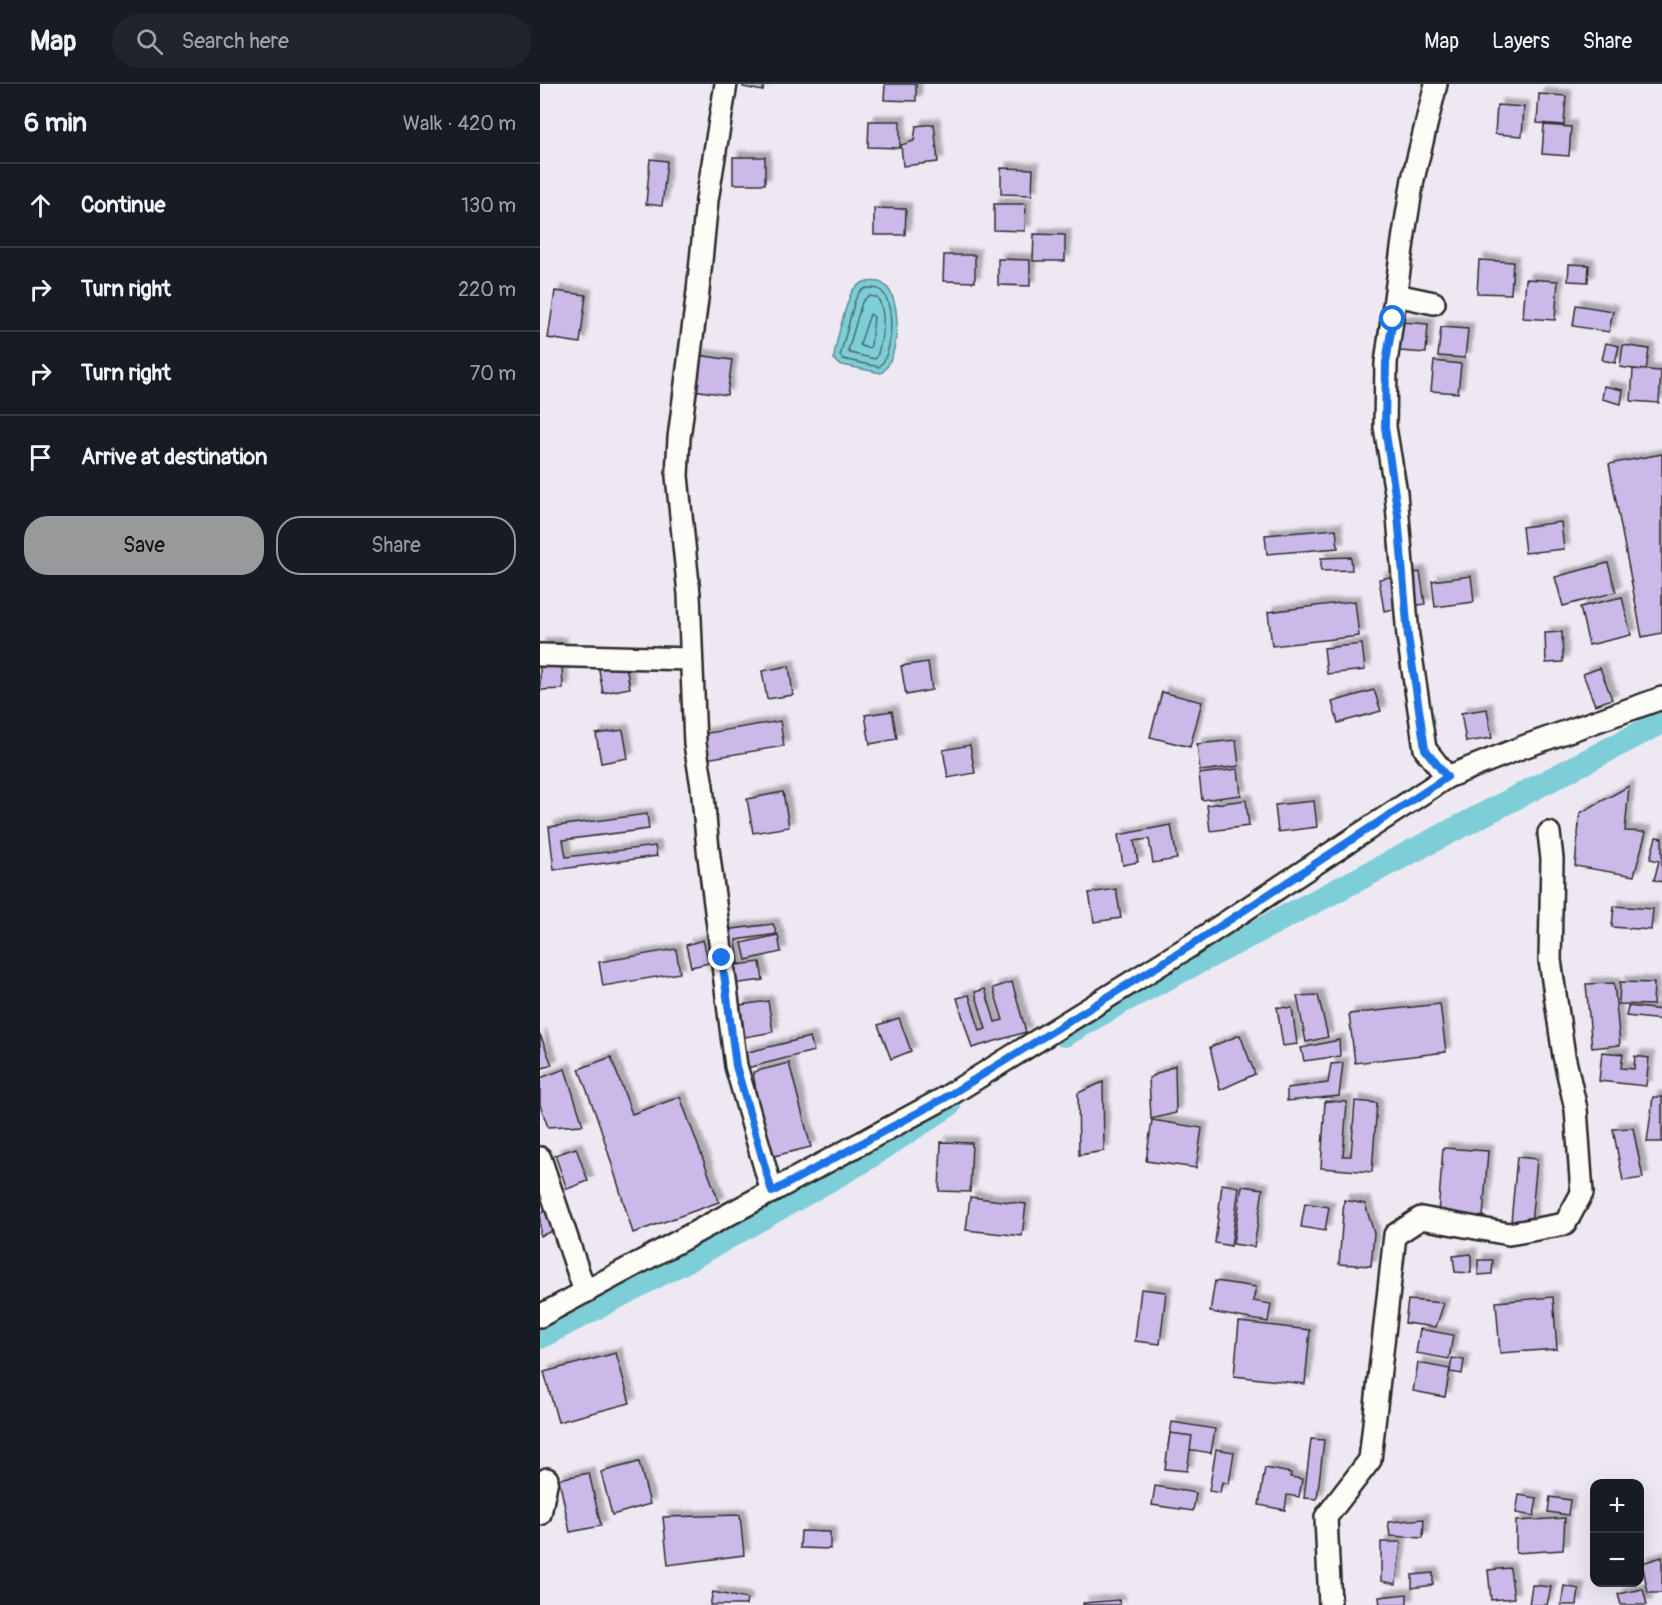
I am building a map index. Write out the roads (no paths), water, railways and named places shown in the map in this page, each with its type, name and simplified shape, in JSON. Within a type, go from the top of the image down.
[{"type":"street","points":[[726,84],[706,200],[698,291],[678,438],[677,476],[689,594],[695,744],[736,1066],[772,1192]]},
{"type":"street","points":[[1436,84],[1413,178],[1386,363],[1385,427],[1398,515],[1408,636],[1425,749],[1447,777]]},
{"type":"street","points":[[1396,295],[1434,303]]},
{"type":"street","points":[[540,655],[691,659]]},
{"type":"street","points":[[540,1316],[943,1099],[1190,946],[1447,777],[1523,747],[1662,698]]},
{"type":"street","points":[[1330,1605],[1326,1517],[1370,1460],[1395,1236],[1421,1218],[1509,1234],[1565,1224],[1582,1193],[1576,1109],[1564,1056],[1550,960],[1552,859],[1549,833]]},
{"type":"street","points":[[540,1158],[585,1292]]},
{"type":"street","points":[[540,1514],[547,1479]]},
{"type":"water","points":[[864,282],[879,282],[887,288],[893,298],[896,311],[896,341],[887,366],[881,373],[838,364],[834,359],[850,295],[855,287]]},
{"type":"waterway","points":[[1064,1035],[1123,1001],[1662,722]]},
{"type":"waterway","points":[[540,1337],[691,1258],[863,1161],[949,1105]]}]
